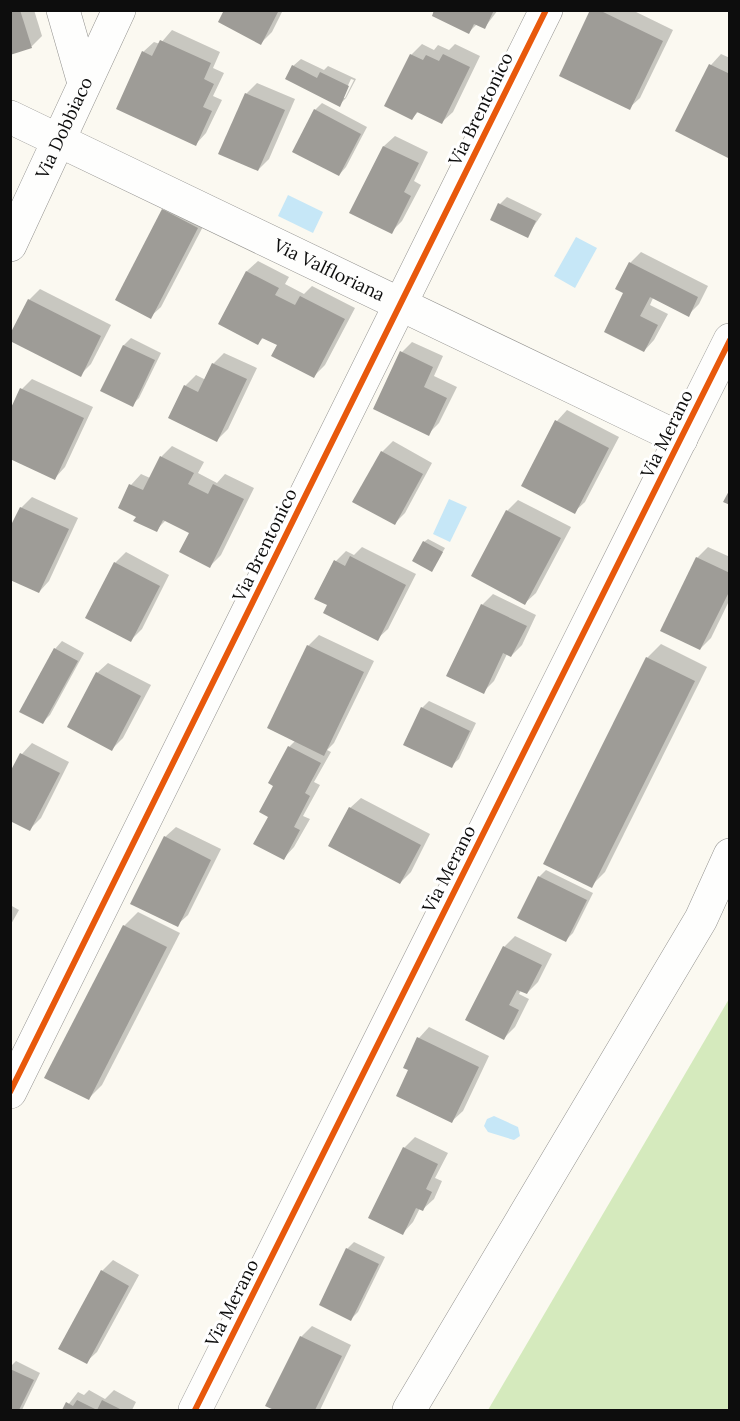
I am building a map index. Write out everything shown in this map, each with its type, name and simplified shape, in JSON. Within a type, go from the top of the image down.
[{"type":"street","points":[[63,10],[84,83]]},
{"type":"street","name":"Via Dobbiaco","points":[[10,246],[119,10]]},
{"type":"street","name":"Via Brentonico","points":[[10,1092],[546,10]]},
{"type":"street","name":"Via Valfloriana","points":[[10,117],[681,439]]},
{"type":"street","name":"Via Merano","points":[[195,1410],[729,340]]},
{"type":"street","points":[[409,1410],[701,919],[729,855]]},
{"type":"green space","points":[[729,999],[729,1410],[488,1410]]},
{"type":"water","points":[[288,195],[323,212],[313,233],[278,216]]},
{"type":"water","points":[[576,237],[597,248],[575,288],[554,276]]},
{"type":"water","points":[[449,499],[467,507],[450,542],[433,534]]},
{"type":"water","points":[[494,1116],[518,1127],[520,1136],[514,1140],[488,1132],[484,1126],[487,1119]]},
{"type":"building","points":[[10,10],[20,10],[32,48],[10,55]]},
{"type":"building","points":[[224,10],[279,10],[261,45],[218,22]]},
{"type":"building","points":[[434,10],[494,10],[485,29],[474,24],[469,34],[432,16]]},
{"type":"building","points":[[590,10],[599,10],[663,41],[630,110],[559,76]]},
{"type":"building","points":[[160,40],[211,63],[204,79],[214,84],[203,107],[212,111],[196,146],[116,109],[142,51],[152,56]]},
{"type":"building","points":[[410,54],[423,60],[426,55],[439,61],[443,54],[470,67],[442,124],[417,112],[412,120],[384,106]]},
{"type":"building","points":[[709,64],[730,74],[730,159],[675,131]]},
{"type":"building","points":[[292,65],[317,78],[320,72],[349,86],[340,107],[285,79]]},
{"type":"building","points":[[245,93],[285,110],[258,171],[218,154]]},
{"type":"building","points":[[314,109],[361,134],[339,176],[292,152]]},
{"type":"building","points":[[383,146],[419,163],[404,192],[411,196],[392,234],[349,213]]},
{"type":"building","points":[[498,203],[536,221],[528,238],[490,220]]},
{"type":"building","points":[[162,209],[198,228],[151,319],[115,300]]},
{"type":"building","points":[[629,262],[698,297],[689,317],[650,297],[640,316],[658,325],[644,352],[604,332],[623,293],[615,289]]},
{"type":"building","points":[[246,271],[279,288],[275,295],[295,305],[300,296],[345,319],[314,378],[271,356],[277,345],[262,338],[258,345],[218,324]]},
{"type":"building","points":[[28,299],[101,336],[81,377],[10,341],[10,334]]},
{"type":"building","points":[[123,345],[155,360],[133,407],[100,391]]},
{"type":"building","points":[[400,351],[433,367],[424,387],[447,398],[429,436],[373,409]]},
{"type":"building","points":[[212,363],[247,379],[217,442],[168,418],[184,385],[198,392]]},
{"type":"building","points":[[20,388],[84,418],[55,480],[10,459],[10,410]]},
{"type":"building","points":[[555,420],[609,448],[575,514],[521,486]]},
{"type":"building","points":[[381,451],[423,474],[395,525],[352,502]]},
{"type":"building","points":[[160,456],[194,473],[188,484],[208,494],[213,484],[244,499],[210,568],[179,552],[189,533],[163,520],[157,532],[133,521],[136,517],[118,508],[129,484],[143,490]]},
{"type":"building","points":[[730,489],[730,505],[723,502]]},
{"type":"building","points":[[20,507],[69,529],[39,593],[10,580],[10,527]]},
{"type":"building","points":[[506,510],[561,538],[525,605],[471,576]]},
{"type":"building","points":[[423,541],[443,552],[432,572],[412,561]]},
{"type":"building","points":[[350,556],[406,585],[378,641],[323,613],[327,605],[314,599],[334,560],[345,566]]},
{"type":"building","points":[[696,557],[730,573],[730,590],[700,650],[660,631]]},
{"type":"building","points":[[114,562],[160,586],[131,642],[85,618]]},
{"type":"building","points":[[481,604],[527,626],[511,657],[503,653],[484,694],[446,676]]},
{"type":"building","points":[[307,645],[364,672],[324,756],[267,728]]},
{"type":"building","points":[[54,648],[78,661],[43,724],[19,712]]},
{"type":"building","points":[[646,657],[695,681],[592,888],[543,864]]},
{"type":"building","points":[[96,672],[141,696],[112,751],[67,727]]},
{"type":"building","points":[[421,707],[470,731],[452,768],[403,745]]},
{"type":"building","points":[[288,746],[321,763],[305,793],[310,796],[294,827],[300,830],[284,860],[253,844],[268,817],[259,812],[273,786],[268,783]]},
{"type":"building","points":[[20,753],[60,773],[30,831],[10,821],[10,772]]},
{"type":"building","points":[[349,807],[421,845],[400,884],[328,846]]},
{"type":"building","points":[[164,836],[211,860],[178,927],[130,904]]},
{"type":"building","points":[[538,876],[587,900],[566,942],[517,918]]},
{"type":"building","points":[[123,925],[167,947],[89,1100],[44,1078]]},
{"type":"building","points":[[503,946],[542,965],[527,994],[517,990],[509,1005],[519,1010],[504,1040],[465,1020]]},
{"type":"building","points":[[417,1037],[479,1067],[452,1123],[396,1096],[408,1070],[403,1068]]},
{"type":"building","points":[[403,1147],[438,1164],[426,1189],[432,1192],[423,1211],[416,1208],[403,1235],[368,1218]]},
{"type":"building","points":[[346,1248],[379,1264],[351,1321],[319,1305]]},
{"type":"building","points":[[101,1270],[129,1286],[87,1364],[58,1349]]},
{"type":"building","points":[[300,1336],[342,1356],[315,1410],[274,1410],[265,1406]]},
{"type":"building","points":[[10,1369],[34,1380],[19,1410],[10,1410]]},
{"type":"building","points":[[77,1400],[97,1410],[62,1410],[66,1402],[73,1406]]},
{"type":"building","points":[[102,1400],[122,1410],[97,1410]]},
{"type":"cycle path","points":[[10,1092],[546,10]]},
{"type":"cycle path","points":[[195,1410],[730,340]]}]
